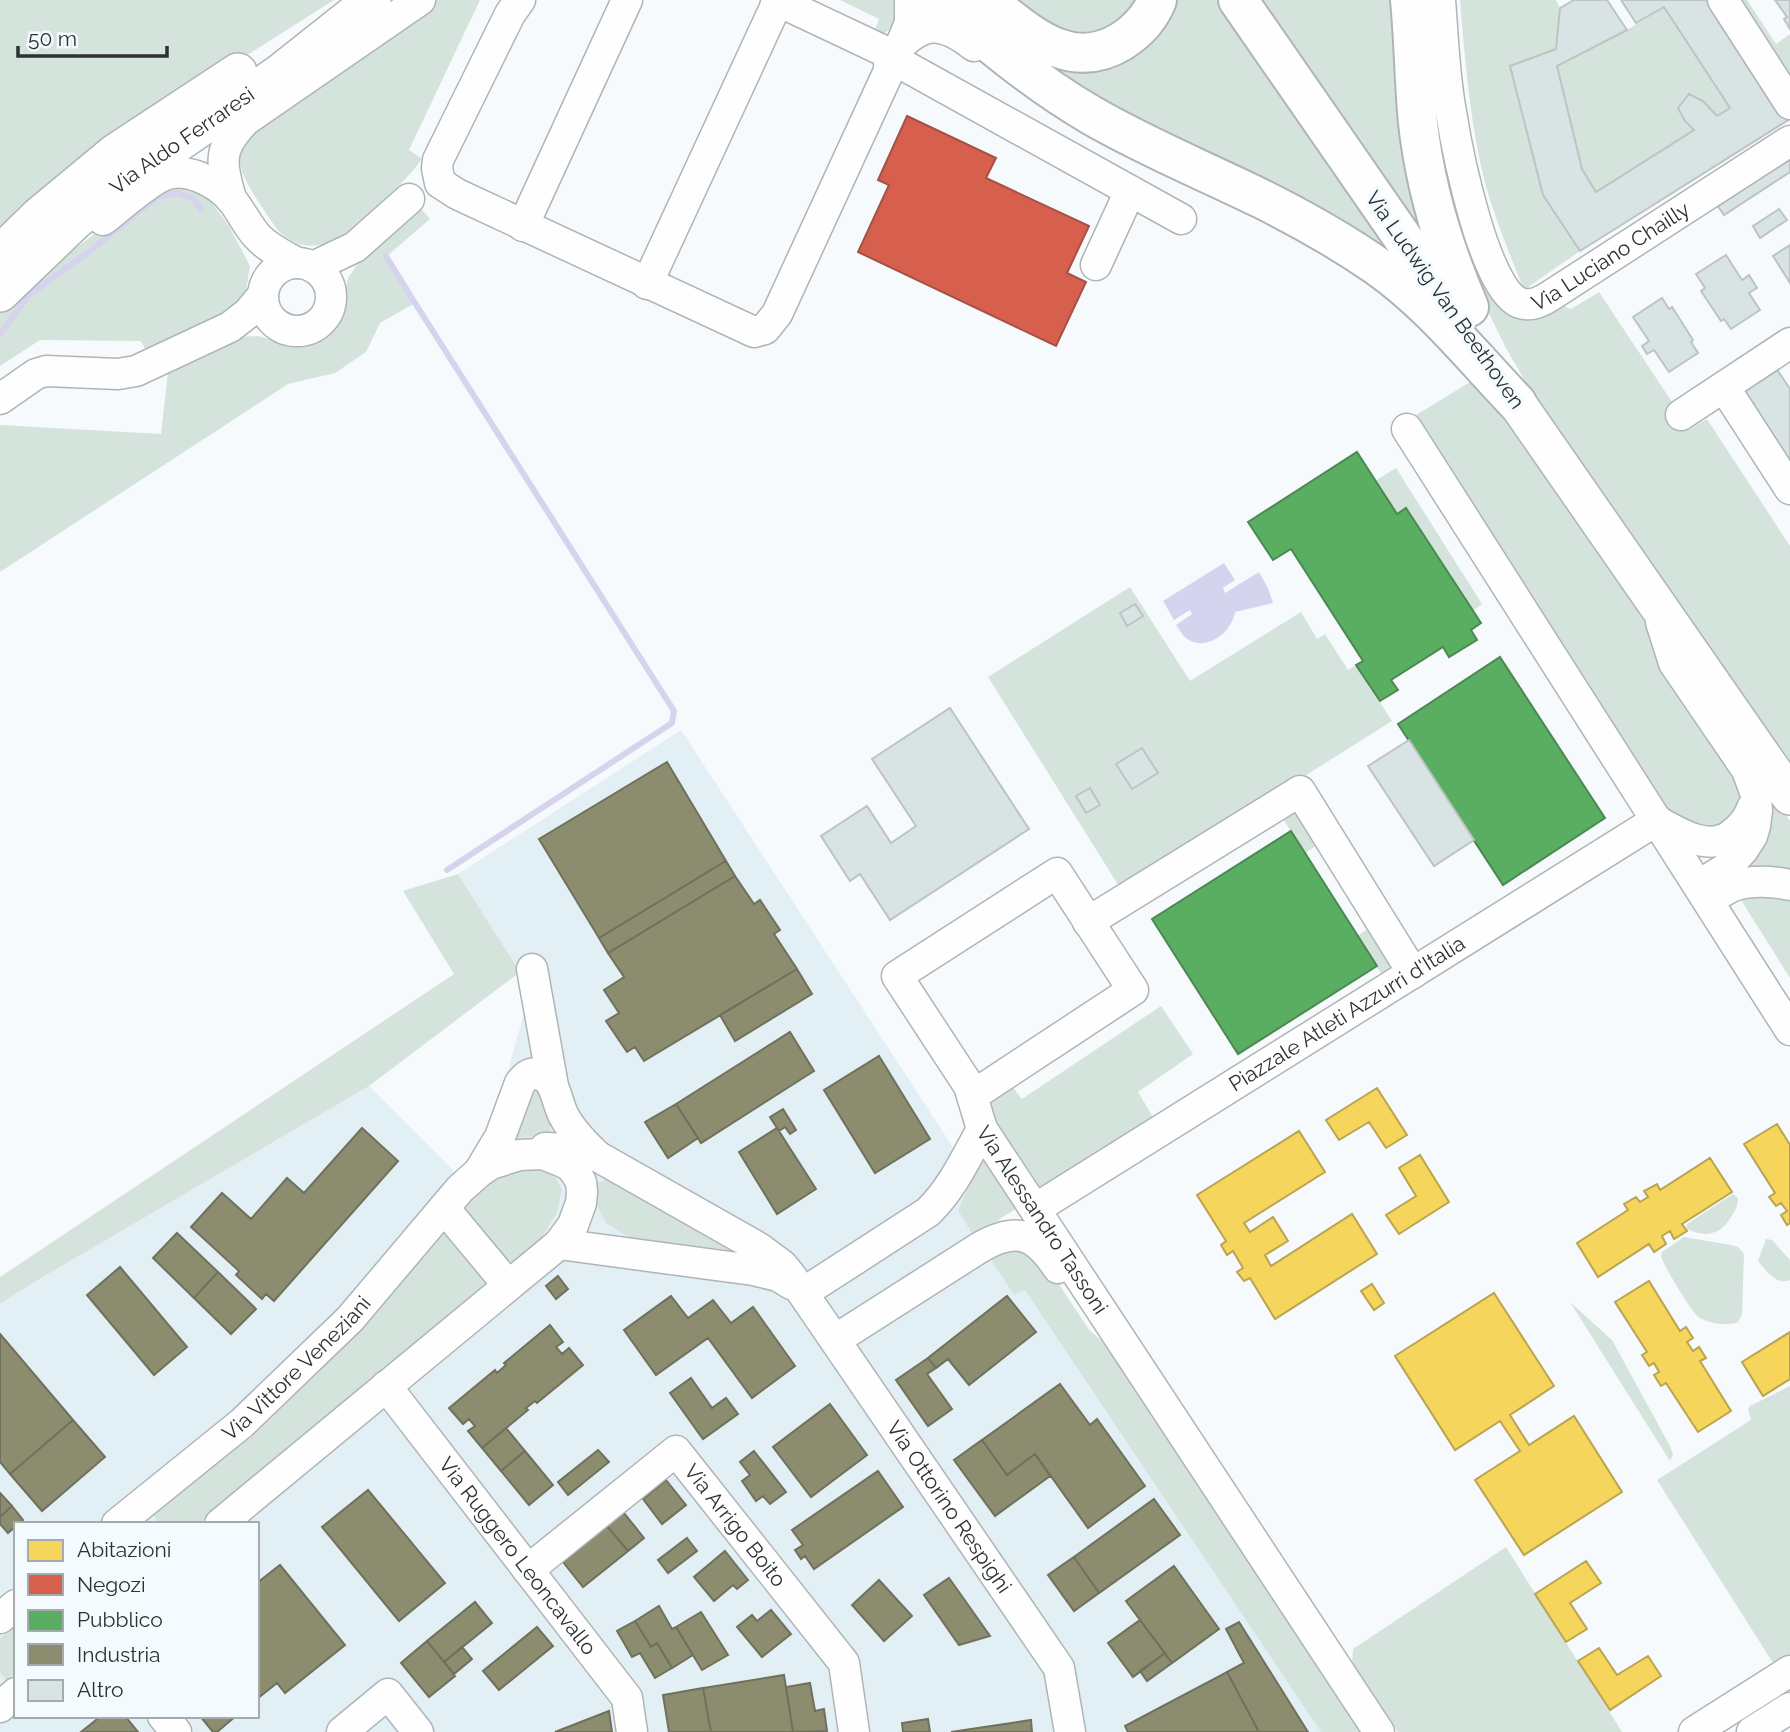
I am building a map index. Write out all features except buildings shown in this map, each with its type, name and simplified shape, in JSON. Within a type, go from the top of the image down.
[{"type":"highway","points":[[939,0],[989,43],[1091,115],[1284,210],[1349,247],[1394,278],[1429,310],[1517,403]]},
{"type":"highway","points":[[986,0],[1050,46],[1087,53],[1111,47],[1133,34],[1148,19],[1157,0]]},
{"type":"highway","name":"Via Ludwig Van Beethoven","points":[[1238,0],[1517,403]]},
{"type":"highway","points":[[1410,0],[1418,121],[1434,207],[1461,289],[1487,347],[1517,403]]},
{"type":"main road","name":"Via Aldo Ferraresi","points":[[7,273],[39,216],[115,153],[271,52],[372,0]]},
{"type":"main road","name":"Via Ludwig Van Beethoven","points":[[1517,403],[1653,599],[1773,795]]},
{"type":"street","points":[[231,199],[224,157],[225,147],[234,132],[246,120],[420,0]]},
{"type":"street","points":[[230,327],[254,322],[275,323],[291,331],[308,330],[327,314],[341,273],[355,247],[409,199],[438,160],[510,14],[520,0]]},
{"type":"street","points":[[523,226],[627,0]]},
{"type":"street","points":[[438,160],[440,183],[451,191],[745,329],[754,332],[765,329],[777,314],[883,85],[895,49],[910,23],[910,0]]},
{"type":"street","name":"Via Luciano Chailly","points":[[1440,0],[1451,112],[1468,193],[1494,274],[1502,288],[1518,303],[1539,303],[1790,141]]},
{"type":"street","points":[[1723,0],[1790,104]]},
{"type":"street","points":[[647,284],[777,1],[884,51],[895,49],[925,29],[934,27],[953,30],[1025,84],[1093,128],[1133,150],[1180,161]]},
{"type":"street","points":[[895,49],[1181,219]]},
{"type":"street","points":[[7,273],[63,251],[160,177],[168,173],[186,173],[205,179],[231,199],[254,233],[265,244],[320,272],[327,280],[331,299]]},
{"type":"street","points":[[409,199],[434,190],[451,191]]},
{"type":"street","points":[[1096,265],[1130,191]]},
{"type":"street","points":[[254,233],[260,253],[265,308],[275,323]]},
{"type":"street","points":[[0,399],[36,374],[46,371],[118,374],[144,368],[230,327],[248,313],[279,268],[305,265],[355,247]]},
{"type":"street","points":[[1681,415],[1790,343]]},
{"type":"street","points":[[1724,387],[1790,489]]},
{"type":"street","points":[[1408,429],[1790,1030]]},
{"type":"street","points":[[1088,922],[1300,791],[1413,973]]},
{"type":"street","points":[[1657,820],[1692,839],[1717,841],[1727,838],[1746,821],[1751,812],[1773,795]]},
{"type":"street","points":[[1703,893],[1743,850],[1752,836],[1757,811],[1773,795]]},
{"type":"street","name":"Piazzale Atleti Azzurri d'Italia","points":[[1035,1209],[1657,820]]},
{"type":"street","points":[[972,1096],[1132,990],[1056,873],[897,976],[969,1086],[972,1096],[982,1129]]},
{"type":"street","points":[[1703,893],[1749,883],[1776,882],[1790,885]]},
{"type":"street","name":"Via Ottorino Respighi","points":[[531,970],[553,1086],[563,1115],[576,1136],[597,1156]]},
{"type":"street","points":[[479,1172],[500,1137],[512,1102],[525,1076],[540,1074],[553,1086]]},
{"type":"street","name":"Via Alessandro Tassoni","points":[[803,1293],[928,1212],[947,1189],[982,1129],[1378,1732]]},
{"type":"street","name":"Via Ottorino Respighi","points":[[519,1155],[544,1148],[557,1148],[584,1151],[597,1156],[772,1256],[786,1270],[1059,1668],[1070,1732]]},
{"type":"street","name":"Via Vittore Veneziani","points":[[130,1520],[242,1423],[349,1319],[444,1208],[479,1172],[491,1164],[519,1155],[542,1154],[570,1166],[581,1182],[582,1192],[573,1225],[559,1244],[222,1522]]},
{"type":"street","points":[[444,1208],[509,1285]]},
{"type":"street","name":"Via Alessandro Tassoni","points":[[835,1340],[979,1248],[1010,1235],[1029,1239],[1044,1248],[1093,1320],[1124,1345]]},
{"type":"street","name":"Via Ottorino Respighi","points":[[559,1244],[766,1272],[786,1279],[803,1293]]},
{"type":"street","name":"Via Ruggero Leoncavallo","points":[[386,1386],[627,1698],[632,1732]]},
{"type":"street","name":"Via Arrigo Boito","points":[[528,1570],[676,1451],[844,1663],[855,1732]]},
{"type":"street","points":[[0,1618],[14,1607]]},
{"type":"street","points":[[1693,1732],[1790,1671]]},
{"type":"street","points":[[342,1732],[388,1694],[418,1732]]},
{"type":"street","points":[[1752,1732],[1790,1708]]},
{"type":"street","points":[[165,1718],[176,1732]]},
{"type":"shaded area","points":[[0,0],[334,0],[200,85],[0,235]]},
{"type":"shaded area","points":[[432,0],[480,0],[409,150],[422,159],[377,208],[336,240],[310,246],[290,240],[274,224],[242,172],[240,153],[251,128]]},
{"type":"shaded area","points":[[840,0],[900,0],[898,13],[888,31],[873,36],[879,19]]},
{"type":"shaded area","points":[[971,0],[1046,54],[1171,0],[1217,0],[1424,295],[1090,104]]},
{"type":"shaded area","points":[[1004,0],[1143,0],[1116,28],[1071,39]]},
{"type":"shaded area","points":[[1250,0],[1402,0],[1461,303]]},
{"type":"shaded area","points":[[1434,0],[1490,275],[1571,309],[1599,292],[1690,429],[1707,419],[1790,546],[1790,771],[1537,402],[1506,348],[1466,267],[1436,170]]},
{"type":"shaded area","points":[[1460,0],[1556,0],[1560,8],[1556,49],[1511,67],[1543,195],[1580,251],[1524,290],[1493,210],[1475,138]]},
{"type":"shaded area","points":[[1733,0],[1747,0],[1776,44],[1790,34],[1790,86]]},
{"type":"shaded area","points":[[1664,7],[1730,108],[1717,116],[1703,101],[1689,94],[1679,108],[1685,121],[1694,130],[1596,192],[1582,169],[1557,66],[1627,30]]},
{"type":"shaded area","points":[[156,187],[201,188],[229,226],[250,266],[245,297],[221,318],[147,353],[141,341],[40,340],[0,366],[0,311],[29,281]]},
{"type":"shaded area","points":[[418,205],[430,219],[387,256],[415,303],[380,323],[366,352],[335,373],[288,384],[0,572],[0,425],[161,434],[168,372],[239,337],[258,336],[294,346],[323,336],[340,316],[348,278],[371,245]]},
{"type":"shaded area","points":[[1480,376],[1652,633],[1742,788],[1743,811],[1713,833],[1678,822],[1667,809],[1416,415]]},
{"type":"shaded area","points":[[1396,468],[1482,604],[1473,611],[1407,508],[1397,514],[1375,481]]},
{"type":"shaded area","points":[[1224,563],[1235,580],[1223,588],[1225,593],[1259,572],[1273,603],[1235,612],[1224,633],[1210,641],[1203,643],[1187,639],[1176,625],[1192,614],[1190,610],[1174,620],[1163,601]]},
{"type":"shaded area","points":[[1130,587],[1190,681],[1301,612],[1317,639],[1325,634],[1348,670],[1356,665],[1392,721],[1122,891],[988,677]]},
{"type":"shaded area","points":[[681,730],[1334,1732],[0,1732],[0,1304],[369,1086],[456,1173],[500,1120],[511,1059],[531,989],[458,874]]},
{"type":"shaded area","points":[[1768,789],[1790,821],[1790,877],[1749,875],[1746,866]]},
{"type":"shaded area","points":[[1301,809],[1322,842],[1305,853],[1283,819]]},
{"type":"shaded area","points":[[458,874],[520,972],[369,1086],[0,1304],[0,1277],[454,974],[403,891]]},
{"type":"shaded area","points":[[1767,894],[1790,895],[1790,978],[1741,900]]},
{"type":"shaded area","points":[[1374,925],[1401,967],[1384,978],[1357,936]]},
{"type":"shaded area","points":[[1161,1006],[1193,1054],[1138,1092],[1156,1122],[1039,1198],[1000,1137],[989,1101],[1010,1084],[1022,1099]]},
{"type":"shaded area","points":[[531,1088],[549,1093],[551,1136],[512,1138]]},
{"type":"shaded area","points":[[982,1157],[1016,1209],[973,1235],[958,1210]]},
{"type":"shaded area","points":[[526,1164],[551,1170],[562,1189],[557,1212],[541,1239],[509,1264],[463,1209],[500,1172]]},
{"type":"shaded area","points":[[606,1180],[618,1184],[729,1250],[628,1237],[606,1223],[596,1203],[597,1183]]},
{"type":"shaded area","points":[[1733,1194],[1738,1198],[1736,1207],[1720,1229],[1705,1234],[1687,1229],[1687,1224]]},
{"type":"shaded area","points":[[448,1226],[492,1279],[201,1522],[158,1522],[153,1515],[312,1379]]},
{"type":"shaded area","points":[[1684,1237],[1731,1245],[1738,1247],[1744,1254],[1742,1314],[1738,1322],[1724,1324],[1704,1320],[1696,1315],[1685,1300],[1661,1257],[1662,1252]]},
{"type":"shaded area","points":[[1766,1239],[1772,1240],[1790,1260],[1790,1280],[1776,1279],[1758,1261]]},
{"type":"shaded area","points":[[1004,1245],[1036,1250],[1090,1331],[1113,1350],[1362,1732],[1321,1732],[1025,1290],[1014,1295],[988,1255]]},
{"type":"shaded area","points":[[1570,1302],[1612,1340],[1670,1446],[1673,1455],[1670,1461]]},
{"type":"shaded area","points":[[1790,1386],[1790,1657],[1775,1666],[1657,1480],[1751,1420],[1748,1409],[1750,1406]]},
{"type":"shaded area","points":[[1506,1547],[1622,1732],[1398,1732],[1352,1663],[1353,1649]]},
{"type":"shaded area","points":[[14,1628],[14,1674],[6,1680],[0,1672],[0,1638]]},
{"type":"waterway","points":[[0,334],[29,295],[90,251],[158,196],[177,193],[192,198],[201,209]]},
{"type":"waterway","points":[[386,256],[674,711],[672,723],[447,870]]}]
